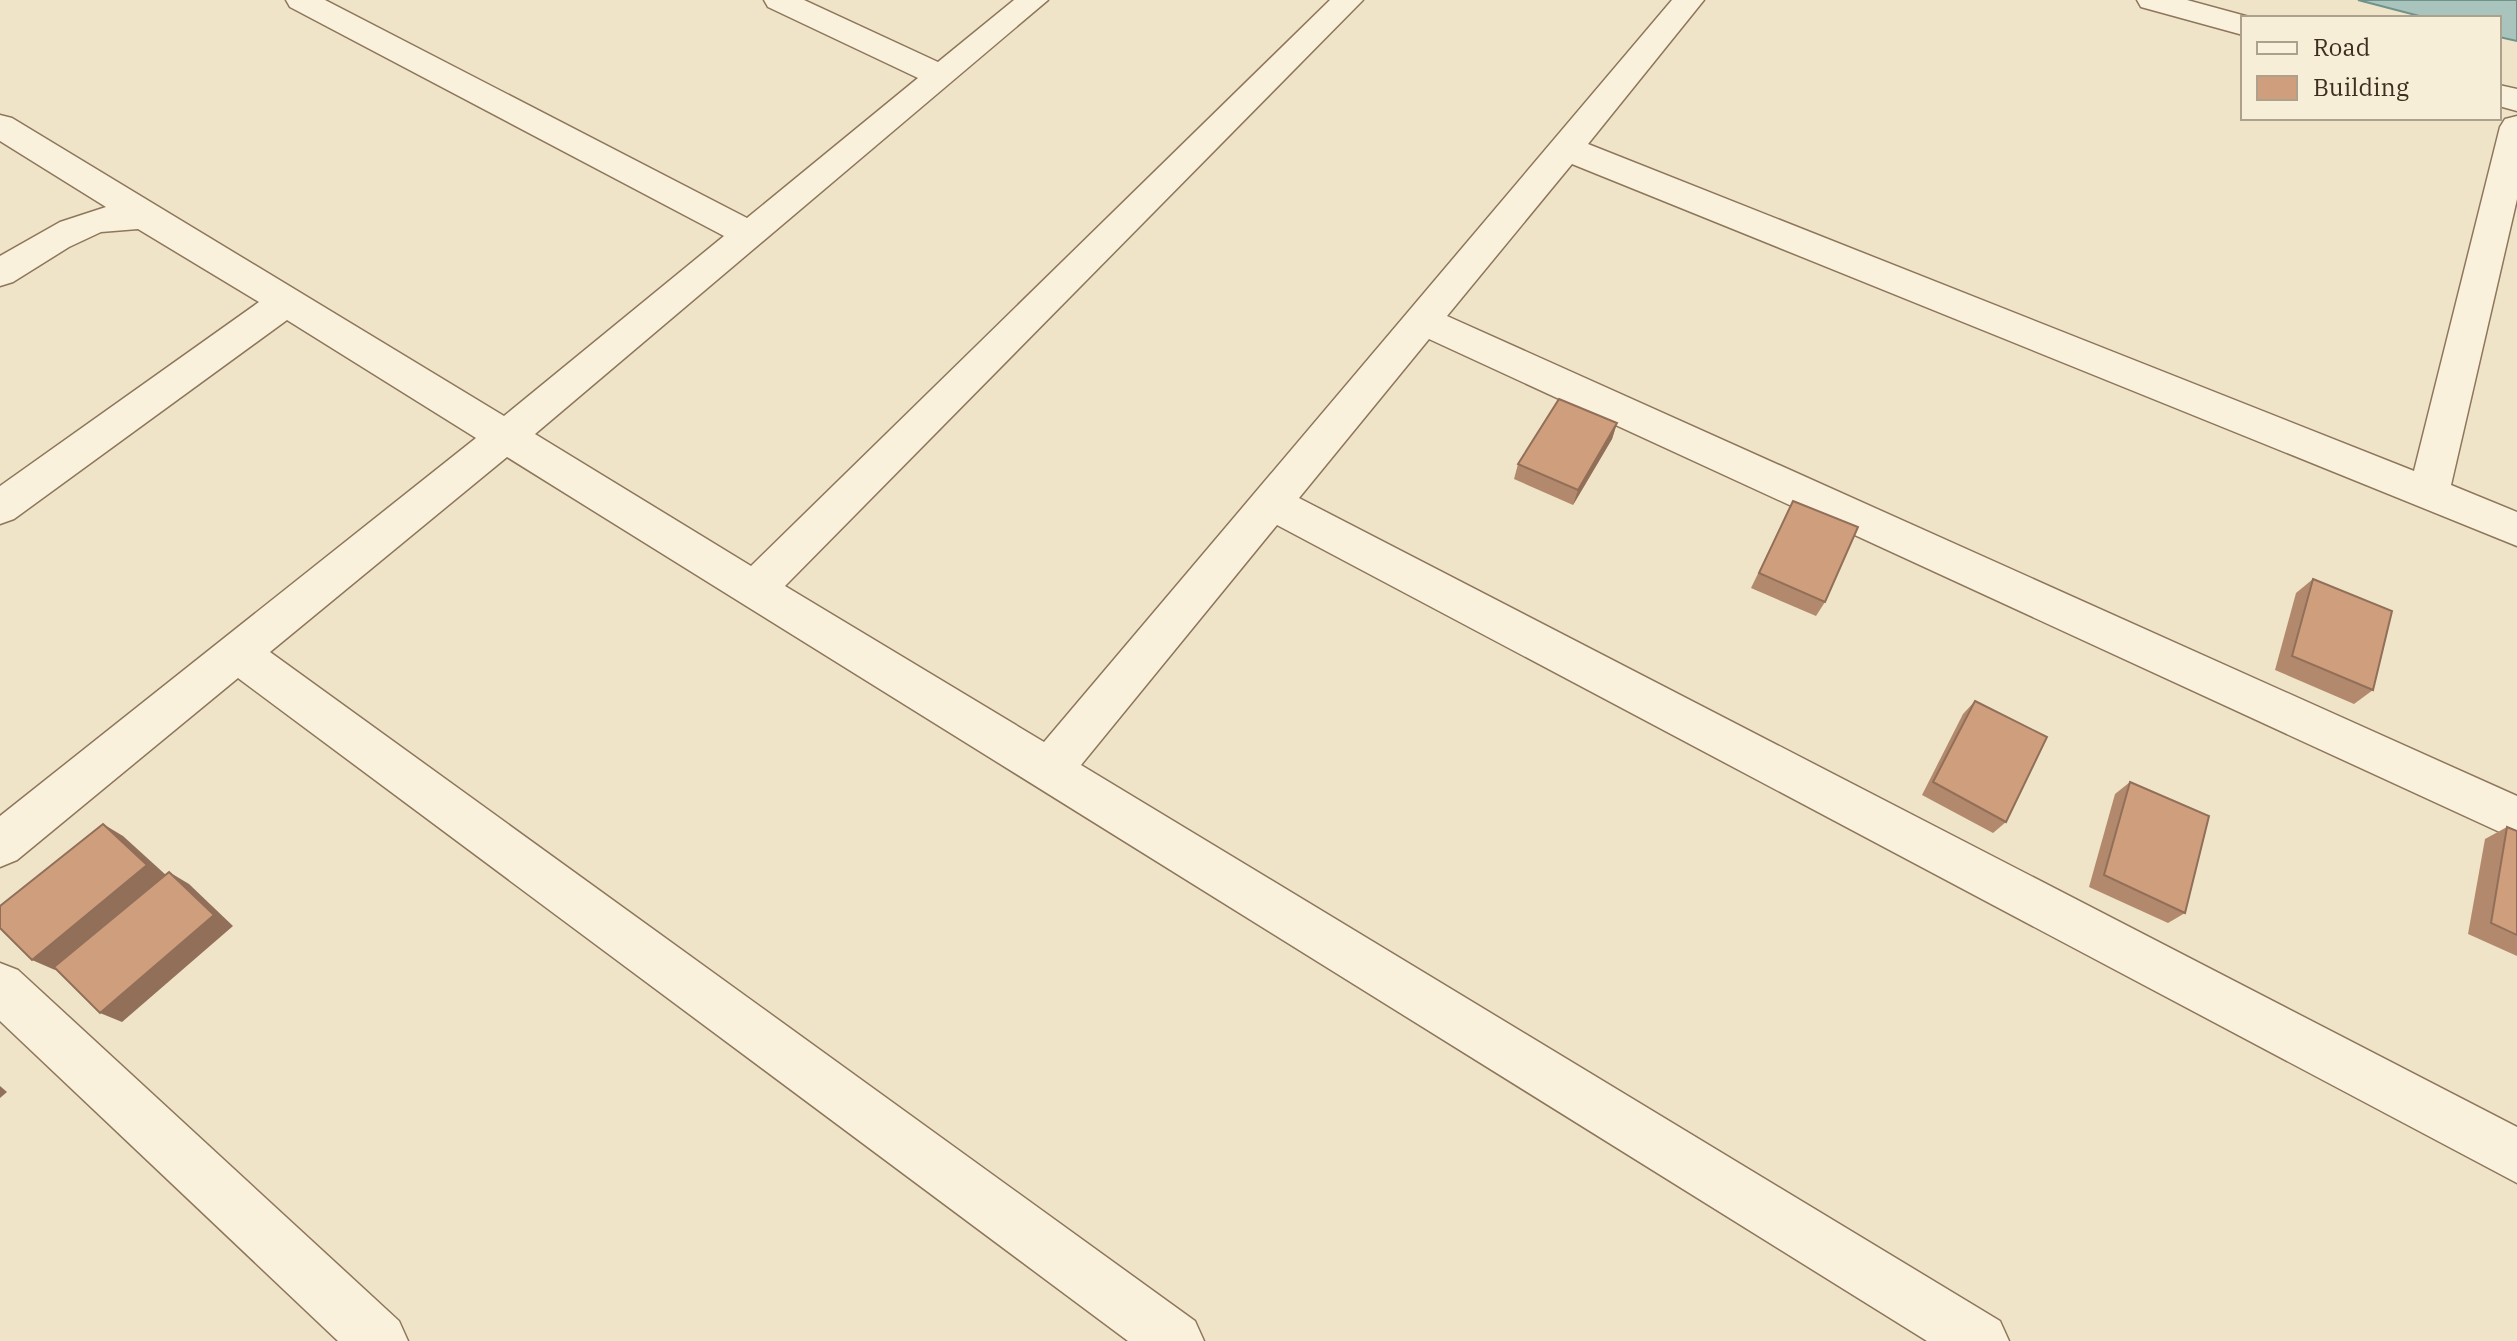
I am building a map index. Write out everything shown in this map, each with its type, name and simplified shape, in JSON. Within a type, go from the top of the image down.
[{"type":"street","points":[[301,0],[749,234]]},
{"type":"street","points":[[779,0],[941,76]]},
{"type":"street","points":[[0,845],[506,436],[1033,0]]},
{"type":"street","points":[[755,589],[1348,0]]},
{"type":"street","points":[[1049,770],[1689,0]]},
{"type":"street","points":[[2152,0],[2241,24]]},
{"type":"street","points":[[0,126],[1980,1341]]},
{"type":"street","points":[[2429,493],[2517,127]]},
{"type":"street","points":[[1565,148],[2517,529]]},
{"type":"street","points":[[0,273],[43,246],[86,226],[116,216],[150,218]]},
{"type":"street","points":[[0,508],[286,302]]},
{"type":"street","points":[[1421,320],[2517,819]]},
{"type":"street","points":[[1271,502],[2517,1156]]},
{"type":"street","points":[[239,654],[1175,1341]]},
{"type":"street","points":[[0,987],[379,1341]]},
{"type":"water","points":[[2358,0],[2517,0],[2517,41],[2501,37],[2501,16],[2419,16]]},
{"type":"building","points":[[1559,399],[1617,423],[1578,490],[1518,464]]},
{"type":"building","points":[[1793,501],[1858,527],[1825,602],[1759,573]]},
{"type":"building","points":[[2313,579],[2392,611],[2373,690],[2292,656]]},
{"type":"building","points":[[1975,701],[2047,737],[2006,822],[1933,782]]},
{"type":"building","points":[[2130,782],[2209,816],[2185,913],[2104,875]]},
{"type":"building","points":[[103,824],[147,865],[32,960],[0,928],[0,906]]},
{"type":"building","points":[[2507,827],[2517,831],[2517,935],[2491,923]]},
{"type":"building","points":[[169,872],[214,915],[100,1013],[54,967]]}]
